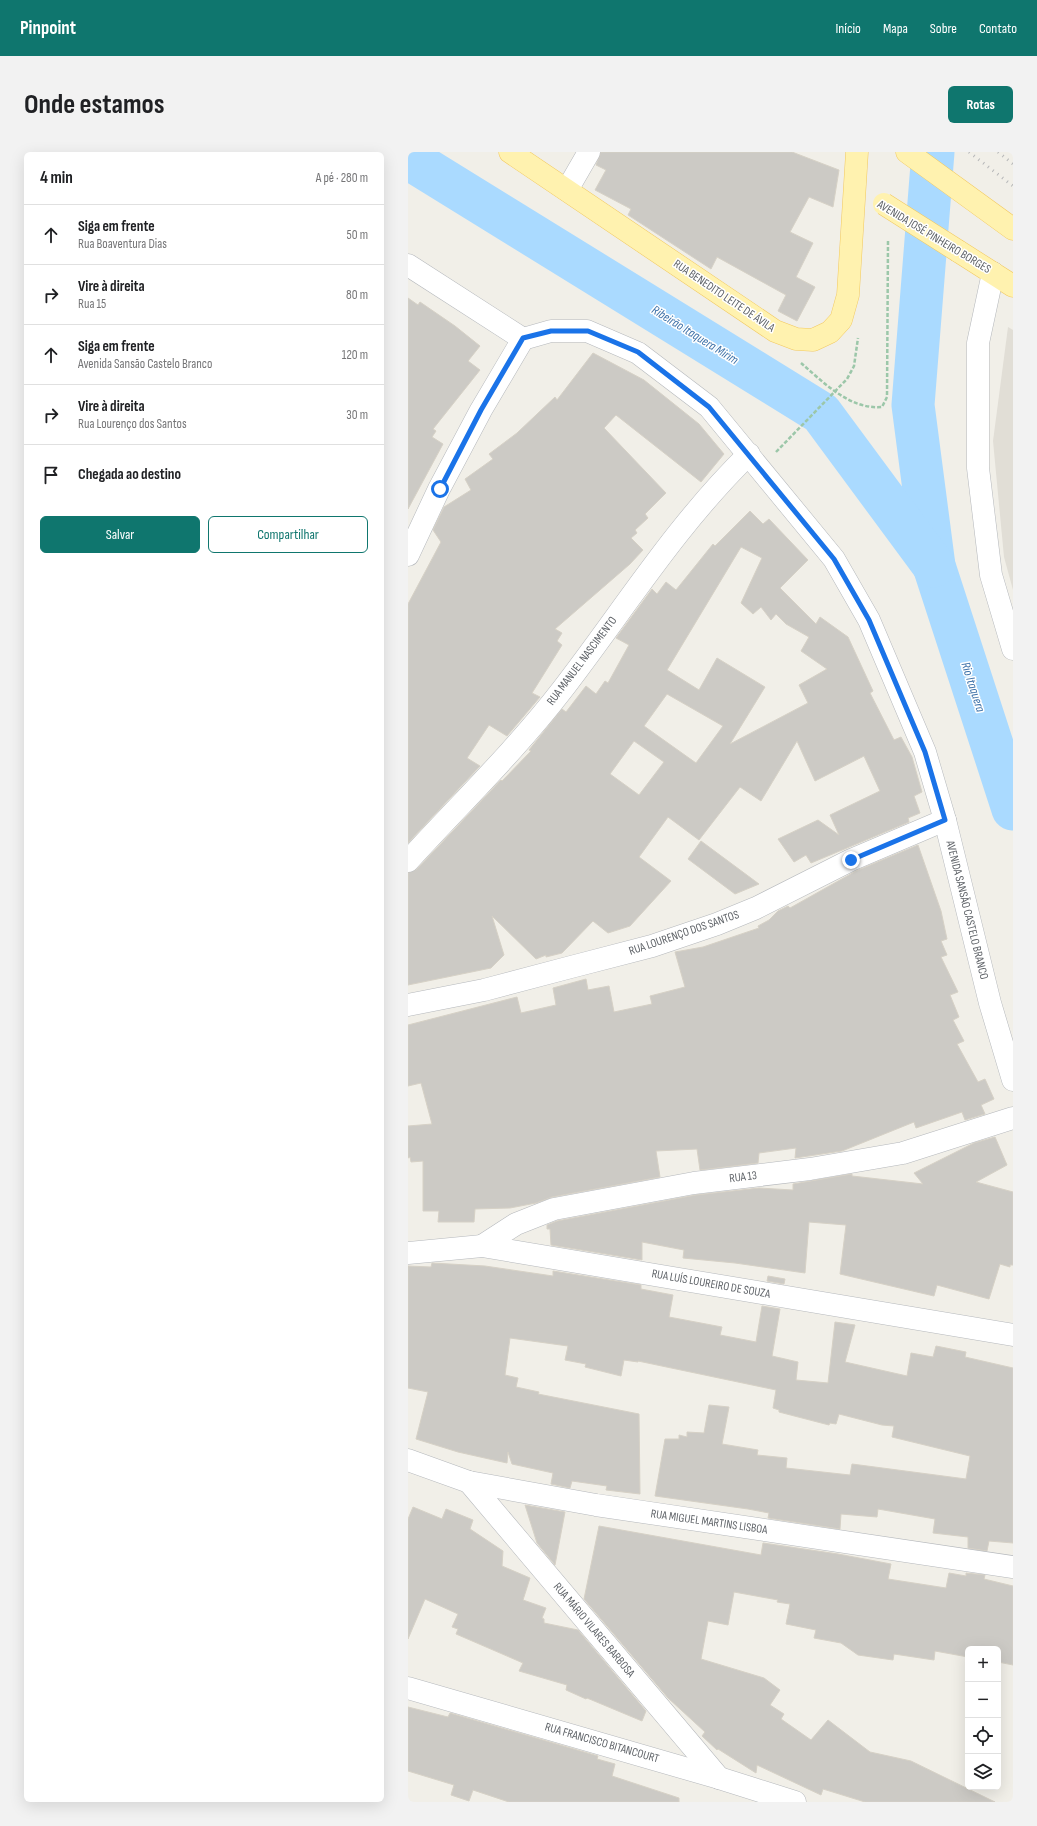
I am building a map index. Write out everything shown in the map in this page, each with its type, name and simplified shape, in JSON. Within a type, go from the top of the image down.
[{"type":"main road","name":"RUA BENEDITO LEITE DE ÁVILA","points":[[510,152],[775,331],[796,339],[813,340],[830,332],[841,320],[848,296],[857,152]]},
{"type":"main road","points":[[907,152],[1013,229]]},
{"type":"main road","name":"AVENIDA JOSÉ PINHEIRO BORGES","points":[[853,206],[868,200],[884,204],[1013,286]]},
{"type":"street","points":[[567,190],[589,152]]},
{"type":"street","points":[[408,265],[523,338],[481,410],[408,553]]},
{"type":"street","points":[[993,273],[978,343],[978,468],[991,576],[1013,648]]},
{"type":"street","name":"AVENIDA SANSÃO CASTELO BRANCO","points":[[523,338],[551,331],[588,331],[638,352],[709,407],[834,559],[869,620],[925,752],[945,820],[990,1003],[1013,1080]]},
{"type":"street","name":"RUA MANUEL NASCIMENTO","points":[[408,861],[521,739],[561,691],[671,541],[725,477],[749,454]]},
{"type":"street","name":"RUA LOURENÇO DOS SANTOS","points":[[408,1005],[484,990],[652,946],[717,924],[756,908],[851,860],[945,820]]},
{"type":"street","name":"RUA 13","points":[[482,1246],[516,1224],[554,1209],[694,1183],[810,1169],[903,1153],[1011,1119]]},
{"type":"street","name":"RUA LUÍS LOUREIRO DE SOUZA","points":[[408,1253],[482,1246],[1013,1335]]},
{"type":"street","name":"RUA MIGUEL MARTINS LISBOA","points":[[408,1460],[468,1482],[596,1505],[1013,1567]]},
{"type":"street","name":"RUA MÁRIO VILARES BARBOSA","points":[[468,1482],[719,1778]]},
{"type":"street","name":"RUA FRANCISCO BITANCOURT","points":[[408,1688],[719,1778],[795,1802]]},
{"type":"path","points":[[796,339],[796,360],[835,392],[872,408],[882,407],[887,397],[888,241]]},
{"type":"path","points":[[787,440],[847,379],[854,366],[858,336]]},
{"type":"shaded area","points":[[1008,327],[1013,330],[1013,590],[1004,557],[993,441]]},
{"type":"building","points":[[601,152],[792,152],[839,170],[833,207],[809,197],[790,232],[813,243],[796,277],[815,287],[797,321],[778,311],[786,295],[717,257],[711,269],[628,215],[631,209],[595,190],[606,170],[596,165]]},
{"type":"building","points":[[408,298],[418,305],[420,302],[455,326],[480,346],[468,361],[480,370],[433,429],[436,431],[432,437],[443,444],[408,509]]},
{"type":"building","points":[[593,353],[644,380],[699,424],[724,454],[701,482],[616,415],[604,428],[666,493],[645,514],[648,518],[635,530],[637,533],[631,538],[643,550],[630,564],[555,629],[562,633],[557,641],[562,645],[532,693],[540,697],[507,736],[489,725],[467,758],[480,766],[408,843],[408,604],[441,542],[433,530],[444,507],[471,490],[465,479],[493,459],[489,454],[517,433],[555,397],[557,400]]},
{"type":"building","points":[[750,511],[763,524],[769,519],[808,560],[780,588],[816,624],[820,617],[848,637],[873,691],[870,693],[894,740],[901,737],[912,757],[922,792],[914,796],[920,813],[908,818],[909,822],[811,863],[806,855],[794,862],[778,839],[818,820],[839,835],[830,815],[880,791],[864,756],[815,781],[797,741],[761,801],[740,787],[699,840],[668,817],[639,857],[671,881],[630,926],[608,933],[593,921],[562,953],[546,957],[546,955],[536,959],[492,916],[504,955],[491,968],[408,985],[408,873],[417,869],[501,780],[502,781],[531,751],[529,750],[562,709],[566,712],[586,686],[596,694],[605,681],[608,683],[629,645],[616,638],[652,589],[657,594],[666,582],[676,590],[713,544],[715,546]],"holes":[[[741,547],[762,558],[741,603],[753,614],[761,607],[771,620],[776,614],[786,624],[809,637],[801,651],[827,669],[799,685],[808,703],[730,744],[765,687],[717,658],[699,690],[667,670]],[[667,694],[723,726],[696,763],[644,726]],[[634,741],[664,762],[639,795],[610,774]]]},
{"type":"building","points":[[701,841],[759,884],[735,894],[688,859]]},
{"type":"building","points":[[918,845],[941,911],[947,939],[941,941],[947,955],[941,957],[958,992],[950,995],[959,1017],[953,1020],[964,1041],[957,1044],[978,1082],[985,1079],[994,1099],[981,1105],[985,1114],[965,1120],[962,1112],[916,1128],[914,1122],[842,1151],[795,1158],[796,1148],[759,1153],[758,1163],[700,1170],[697,1149],[656,1151],[660,1177],[552,1197],[536,1203],[510,1208],[475,1209],[474,1222],[438,1222],[439,1211],[423,1211],[423,1161],[411,1162],[410,1157],[408,1158],[408,1126],[432,1124],[421,1083],[408,1086],[408,1025],[517,997],[521,1013],[556,1005],[553,988],[586,979],[588,990],[609,986],[614,1012],[652,1004],[650,996],[685,987],[675,952],[703,947],[759,928],[758,926],[769,920],[778,911],[788,906],[790,908],[856,871]]},
{"type":"building","points":[[995,1137],[1007,1165],[976,1182],[1013,1192],[1013,1265],[1010,1265],[1010,1267],[1000,1264],[989,1299],[937,1285],[934,1296],[840,1274],[846,1225],[809,1222],[805,1273],[735,1263],[683,1258],[684,1250],[642,1242],[642,1260],[551,1245],[550,1229],[547,1229],[547,1225],[557,1221],[696,1195],[759,1188],[793,1190],[793,1184],[852,1174],[852,1176],[923,1184],[914,1173],[974,1143]]},
{"type":"building","points":[[432,1263],[485,1266],[553,1276],[553,1271],[641,1285],[641,1289],[673,1295],[669,1317],[722,1327],[720,1335],[756,1342],[762,1306],[780,1309],[772,1356],[798,1362],[796,1380],[828,1383],[835,1322],[855,1325],[845,1362],[907,1376],[911,1353],[933,1357],[936,1346],[966,1352],[965,1357],[1013,1368],[1013,1543],[989,1541],[987,1551],[968,1548],[968,1537],[933,1533],[935,1519],[878,1509],[877,1517],[841,1514],[840,1529],[768,1518],[769,1513],[748,1509],[655,1496],[665,1439],[679,1439],[679,1435],[687,1437],[687,1432],[704,1433],[709,1405],[729,1407],[722,1444],[758,1450],[757,1455],[787,1458],[786,1468],[850,1475],[852,1464],[966,1479],[970,1456],[892,1437],[894,1426],[882,1425],[839,1414],[836,1424],[830,1423],[829,1425],[779,1412],[779,1410],[773,1408],[776,1390],[638,1361],[624,1360],[621,1376],[585,1367],[586,1364],[565,1360],[568,1346],[510,1338],[505,1375],[518,1378],[516,1387],[539,1392],[538,1394],[639,1414],[640,1494],[606,1490],[607,1486],[572,1481],[570,1488],[551,1484],[553,1473],[512,1464],[508,1452],[507,1463],[458,1452],[416,1439],[428,1392],[408,1388],[408,1266],[431,1267]]},
{"type":"building","points":[[768,1276],[785,1279],[784,1284],[767,1281]]},
{"type":"building","points":[[525,1505],[565,1512],[555,1565],[537,1543]]},
{"type":"building","points":[[413,1507],[442,1519],[446,1509],[473,1520],[470,1529],[503,1551],[502,1566],[530,1578],[523,1600],[546,1608],[542,1618],[544,1619],[544,1623],[578,1630],[646,1711],[642,1721],[566,1690],[567,1685],[519,1671],[523,1663],[456,1634],[458,1629],[452,1627],[458,1614],[425,1599],[408,1639],[408,1519]]},
{"type":"building","points":[[599,1526],[761,1555],[763,1543],[838,1554],[891,1564],[888,1579],[946,1588],[949,1573],[966,1576],[966,1573],[985,1575],[984,1579],[1013,1586],[1013,1665],[1001,1663],[1001,1646],[965,1646],[965,1656],[935,1651],[934,1660],[894,1654],[893,1660],[858,1655],[841,1643],[814,1638],[816,1630],[786,1624],[790,1604],[777,1602],[778,1600],[734,1592],[728,1625],[708,1621],[701,1659],[764,1678],[780,1690],[770,1705],[784,1714],[781,1719],[811,1740],[828,1720],[870,1752],[911,1761],[965,1787],[965,1790],[970,1790],[995,1802],[865,1802],[823,1789],[821,1795],[757,1765],[756,1773],[718,1749],[717,1750],[702,1736],[705,1732],[668,1698],[584,1599]]},
{"type":"building","points":[[408,1707],[448,1717],[450,1713],[598,1756],[597,1759],[615,1764],[612,1776],[679,1798],[679,1802],[509,1802],[473,1790],[469,1801],[451,1795],[454,1785],[408,1771]]},
{"type":"waterway","name":"Rio Itaquera","points":[[933,152],[913,405],[934,566],[1013,809]]},
{"type":"waterway","name":"Ribeirão Itaquera Mirim","points":[[408,158],[821,413],[934,566]]},
{"type":"railway","points":[[969,152],[1013,186]]},
{"type":"railway","points":[[998,152],[1013,164]]},
{"type":"route","points":[[440,489],[481,410],[523,338],[551,331],[588,331],[638,352],[709,407],[834,559],[869,620],[925,752],[945,820],[851,860]]}]
